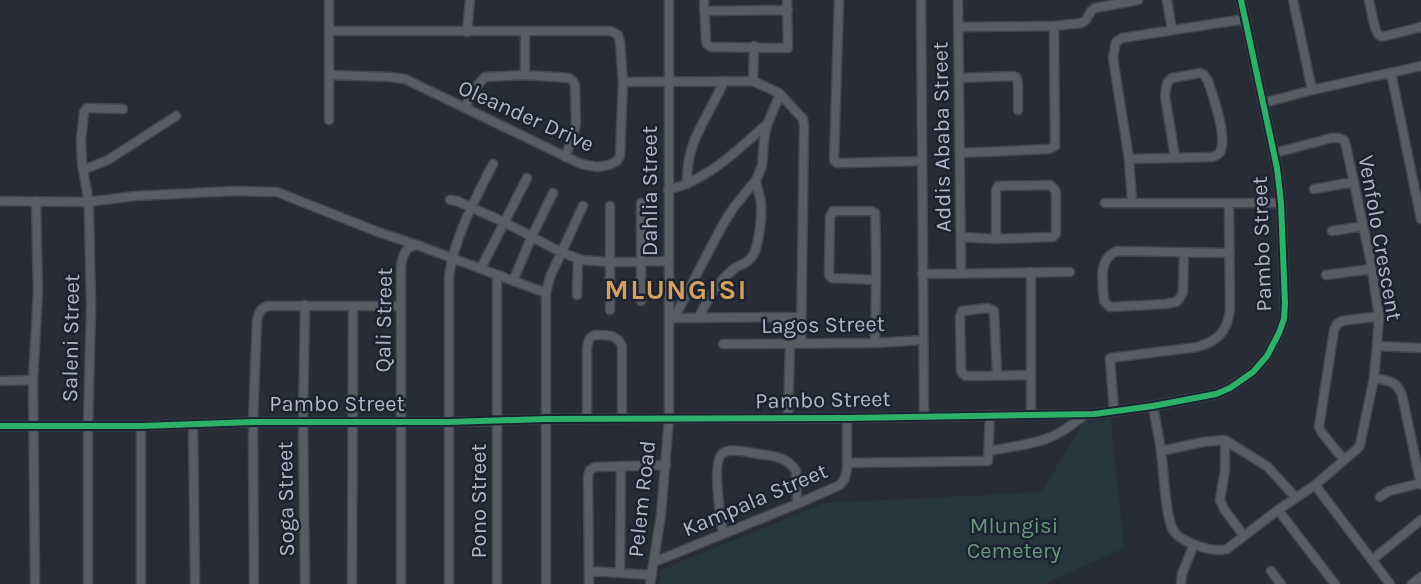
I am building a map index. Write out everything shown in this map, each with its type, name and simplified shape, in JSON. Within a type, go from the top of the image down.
[{"type":"street","points":[[329,0],[329,120]]},
{"type":"street","points":[[467,32],[470,0]]},
{"type":"street","name":"Dahlia Street","points":[[669,0],[668,261],[671,318],[669,418]]},
{"type":"street","points":[[704,0],[707,44],[711,47],[788,48],[787,0]]},
{"type":"street","points":[[839,0],[833,158],[835,162],[922,161]]},
{"type":"street","name":"Pambo Street","points":[[921,0],[924,416]]},
{"type":"street","name":"Addis Ababa Street","points":[[958,0],[961,273]]},
{"type":"street","points":[[958,27],[1054,26],[1083,23],[1095,8],[1138,0]]},
{"type":"street","points":[[1167,0],[1172,30]]},
{"type":"street","name":"Pambo Street","points":[[0,426],[1085,415],[1153,406],[1216,394],[1230,388],[1253,372],[1267,356],[1284,319],[1281,203],[1275,153],[1241,0]]},
{"type":"street","points":[[1293,0],[1312,90]]},
{"type":"street","points":[[1369,0],[1375,28],[1380,36],[1421,27]]},
{"type":"street","points":[[704,10],[788,10]]},
{"type":"street","points":[[1132,202],[1129,159],[1113,58],[1114,45],[1122,38],[1245,19]]},
{"type":"street","points":[[960,153],[1049,149],[1055,146],[1054,26]]},
{"type":"street","name":"Oleander Drive","points":[[330,31],[611,31],[616,33],[620,42],[622,82],[619,159],[609,165],[597,167],[581,164],[400,78],[330,75]]},
{"type":"street","points":[[525,32],[525,75]]},
{"type":"street","points":[[753,81],[754,46]]},
{"type":"street","points":[[1263,103],[1421,67]]},
{"type":"street","points":[[1129,159],[1212,157],[1217,155],[1221,149],[1222,136],[1209,81],[1200,73],[1172,78],[1167,83],[1165,96],[1175,157]]},
{"type":"street","points":[[1391,73],[1421,219]]},
{"type":"street","points":[[465,108],[477,83],[485,77],[525,75],[569,78],[575,84],[576,124],[565,157]]},
{"type":"street","points":[[959,78],[1016,77],[1018,110]]},
{"type":"street","points":[[687,184],[687,166],[693,140],[724,81]]},
{"type":"street","points":[[622,82],[753,81],[780,94],[804,122],[801,343]]},
{"type":"street","points":[[780,94],[767,124],[762,166],[756,180],[722,226],[671,318],[801,317]]},
{"type":"street","name":"Saleni Street","points":[[88,584],[91,308],[88,202],[82,170],[81,140],[87,108],[123,109]]},
{"type":"street","points":[[82,170],[108,160],[176,116]]},
{"type":"street","points":[[668,190],[687,184],[716,168],[767,124]]},
{"type":"street","name":"Venfolo Crescent","points":[[1194,544],[1213,550],[1227,549],[1315,485],[1357,449],[1360,445],[1374,378],[1379,316],[1363,226],[1344,140],[1331,138],[1275,153]]},
{"type":"street","points":[[449,584],[449,276],[452,258],[471,208],[493,164]]},
{"type":"street","points":[[481,268],[527,178]]},
{"type":"street","points":[[699,318],[708,299],[724,278],[736,267],[750,259],[754,253],[758,240],[761,208],[756,180]]},
{"type":"street","points":[[1314,189],[1354,182]]},
{"type":"street","points":[[961,237],[996,239],[1055,236],[1056,194],[1053,187],[1050,185],[998,186],[996,190],[996,239]]},
{"type":"street","points":[[0,201],[88,202],[135,196],[270,191],[546,292]]},
{"type":"street","points":[[513,281],[553,194]]},
{"type":"street","points":[[450,200],[504,222],[578,259],[609,262],[668,261]]},
{"type":"street","points":[[34,584],[33,380],[38,292],[36,201]]},
{"type":"street","points":[[1105,202],[1281,203]]},
{"type":"street","points":[[641,203],[641,301]]},
{"type":"street","points":[[1114,411],[1110,358],[1197,347],[1209,343],[1222,333],[1230,310],[1229,204]]},
{"type":"street","points":[[546,584],[546,292],[550,277],[583,206]]},
{"type":"street","points":[[610,206],[610,310]]},
{"type":"street","points":[[875,343],[876,280],[875,213],[872,211],[833,211],[830,218],[829,275],[832,278],[876,280]]},
{"type":"street","points":[[1332,231],[1363,226]]},
{"type":"street","name":"Qali Street","points":[[401,584],[400,306],[402,256],[408,247],[417,245]]},
{"type":"street","points":[[1184,252],[1183,292],[1176,302],[1110,307],[1105,303],[1103,270],[1106,259],[1117,251],[1184,252],[1230,254]]},
{"type":"street","points":[[577,295],[578,259]]},
{"type":"street","points":[[1326,275],[1371,269]]},
{"type":"street","points":[[1030,272],[1031,415]]},
{"type":"street","points":[[922,274],[1070,272]]},
{"type":"street","name":"Pono Street","points":[[497,275],[497,584]]},
{"type":"street","points":[[254,584],[253,422],[257,320],[262,308],[305,305],[400,306]]},
{"type":"street","name":"Soga Street","points":[[305,305],[303,422],[305,584]]},
{"type":"street","points":[[352,584],[353,306]]},
{"type":"street","points":[[997,374],[994,311],[988,308],[962,311],[960,317],[962,373],[966,376],[1030,375]]},
{"type":"street","points":[[1344,460],[1319,427],[1334,330],[1336,324],[1342,321],[1379,316]]},
{"type":"street","points":[[587,419],[587,349],[589,339],[595,335],[613,336],[620,341],[622,346],[622,419]]},
{"type":"street","name":"Lagos Street","points":[[723,344],[875,343],[923,340]]},
{"type":"street","points":[[788,419],[790,343]]},
{"type":"street","points":[[1377,346],[1421,348]]},
{"type":"street","points":[[1374,378],[1393,382],[1399,387],[1421,484],[1389,490],[1380,498]]},
{"type":"street","points":[[0,381],[33,380]]},
{"type":"street","points":[[1153,406],[1170,523],[1177,535],[1194,544],[1182,574],[1181,584]]},
{"type":"street","points":[[847,463],[988,461],[990,415]]},
{"type":"street","points":[[989,451],[1029,444],[1051,437],[1085,415]]},
{"type":"street","name":"Pelem Road","points":[[651,580],[661,515],[669,418]]},
{"type":"street","name":"Kampala Street","points":[[654,562],[840,485],[845,478],[847,463],[847,418]]},
{"type":"street","points":[[193,424],[195,584]]},
{"type":"street","points":[[141,426],[141,584]]},
{"type":"street","points":[[1161,451],[1225,440],[1268,467],[1296,498]]},
{"type":"street","points":[[1225,440],[1225,470],[1221,504],[1244,536]]},
{"type":"street","points":[[723,534],[717,486],[718,462],[722,453],[732,451],[786,460],[793,466],[796,473],[797,504]]},
{"type":"street","points":[[589,584],[590,470],[594,467],[666,465]]},
{"type":"street","points":[[620,572],[621,466]]},
{"type":"street","points":[[1315,485],[1390,584]]},
{"type":"street","points":[[1278,510],[1335,584]]},
{"type":"street","points":[[1372,560],[1421,520]]},
{"type":"street","points":[[589,570],[620,572],[651,580]]},
{"type":"street","points":[[1271,571],[1281,584]]},
{"type":"street","points":[[1412,584],[1421,577]]},
{"type":"green space","name":"Mlungisi Cemetery","points":[[1111,419],[1124,548],[1044,584],[658,584],[662,569],[825,503],[1041,492],[1084,422]]},
{"type":"cycle path","points":[[0,426],[1094,414],[1216,394],[1230,388],[1253,372],[1267,356],[1284,319],[1281,203],[1277,168],[1241,0]]},
{"type":"district","name":"MLUNGISI","points":[[676,289]]}]
